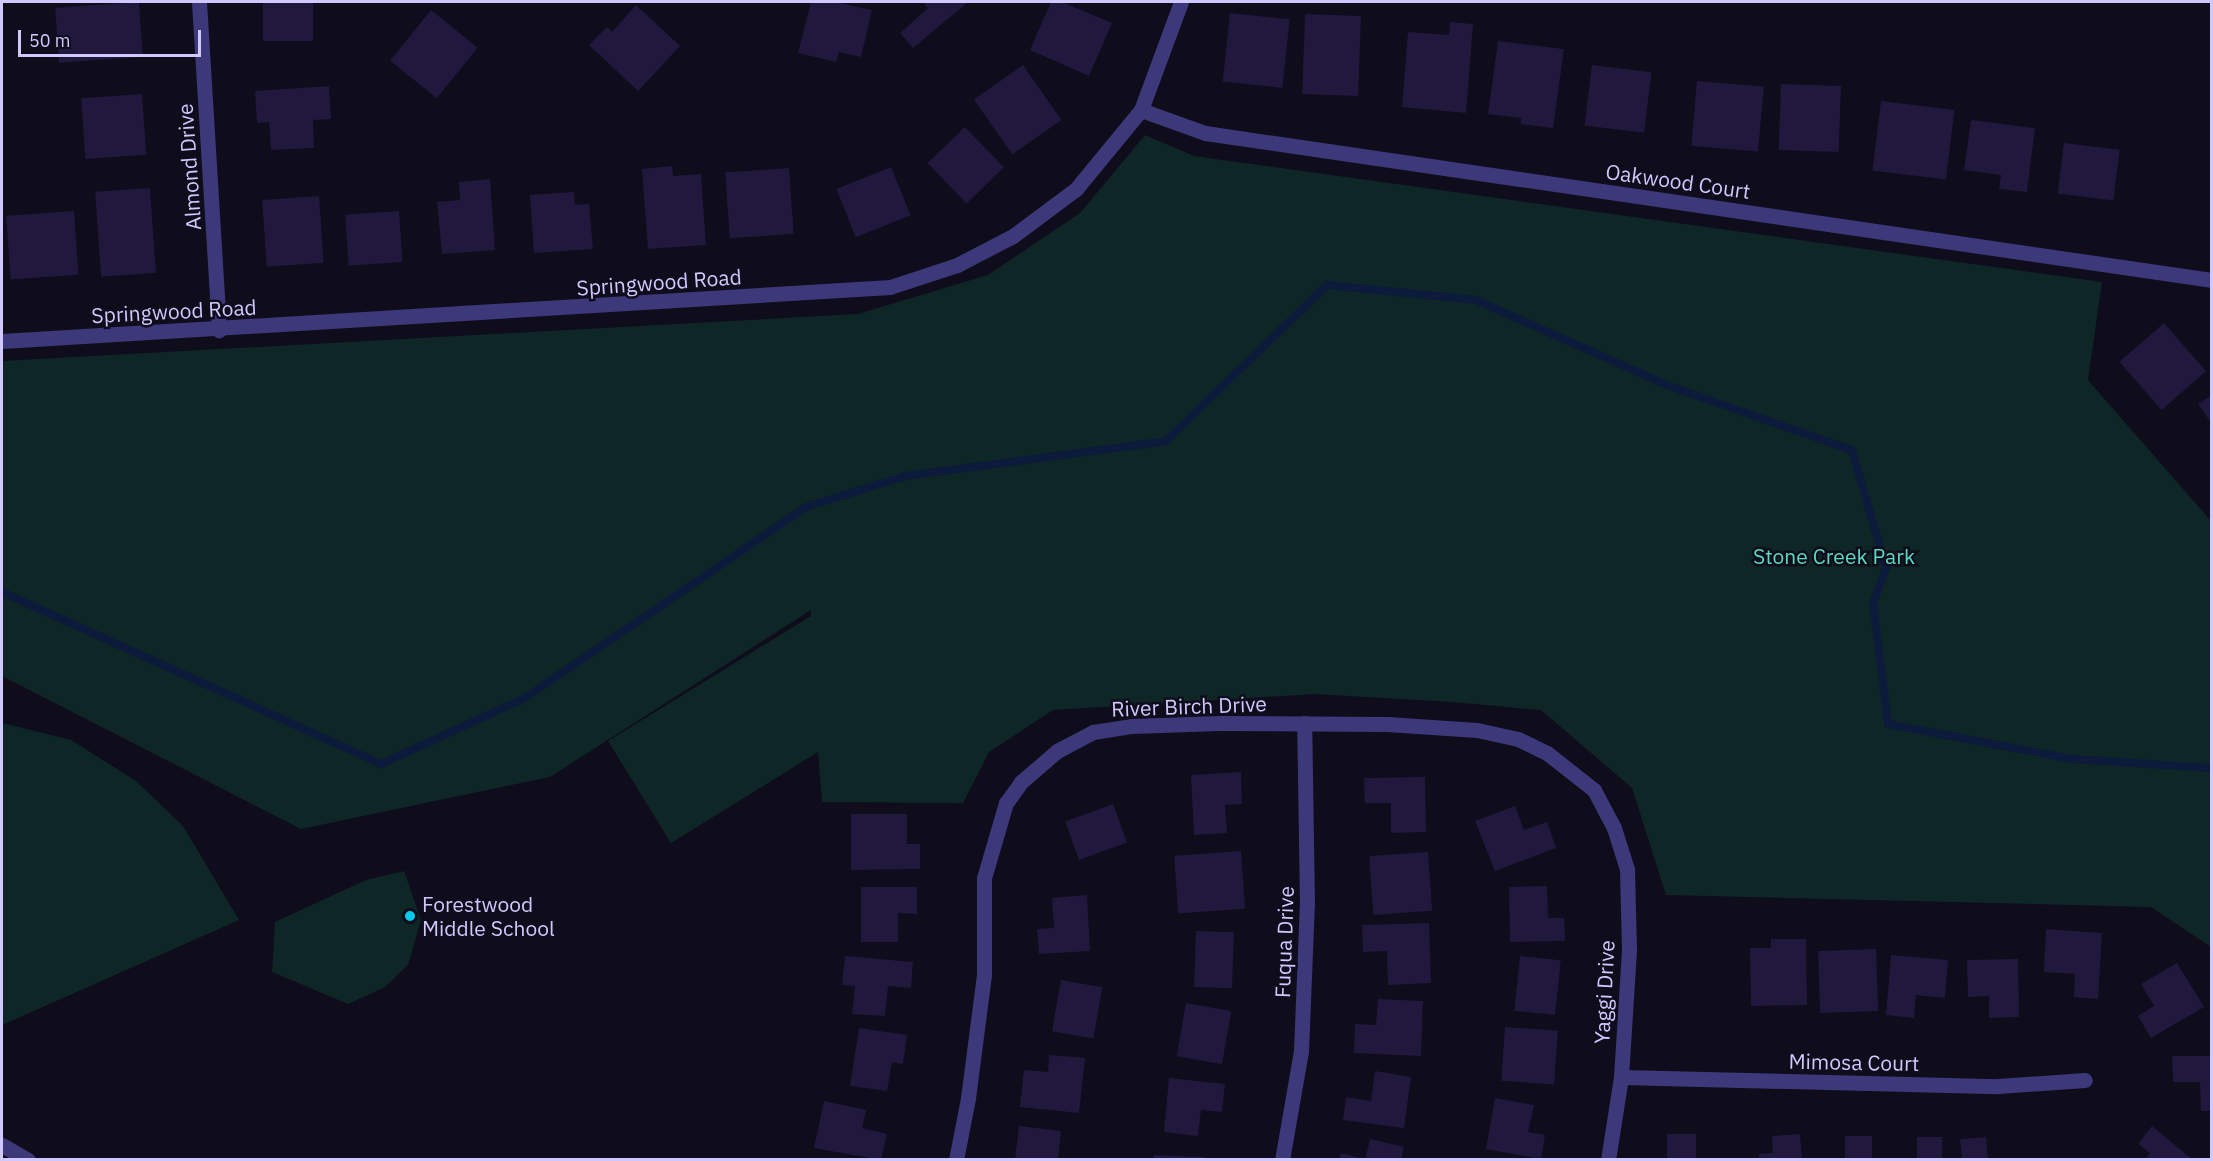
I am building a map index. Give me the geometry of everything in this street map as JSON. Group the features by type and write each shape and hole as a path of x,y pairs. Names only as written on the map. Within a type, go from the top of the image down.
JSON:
{"street":[{"name":"Almond Drive","path":"199,2 219,330"},
{"name":"Springwood Road","path":"2,341 219,330 890,286 957,265 1013,236 1076,189 1141,110 1181,2"},
{"name":"Oakwood Court","path":"1141,110 1206,133 2211,280"},
{"name":"River Birch Drive","path":"956,1160 968,1098 984,975 984,878 1006,803 1022,782 1057,751 1093,732 1131,726 1304,723 1477,730 1518,739 1579,776 1594,790 1614,828"},
{"name":"Fuqua Drive","path":"1282,1160 1301,1040 1307,904 1304,723"},
{"name":"Yaggi Drive","path":"1608,1160 1621,1077 1629,951 1627,869 1614,828"},
{"name":"Mimosa Court","path":"1621,1077 1998,1086 2085,1080"},
{"path":"2,1144 28,1160"}],"green space":[{"name":"Stone Creek Park","path":"1145,135 1194,156 2102,282 2088,380 2211,521 2211,947 2151,907 1666,895 1632,788 1541,710 1452,702 1314,694 1053,710 989,752 963,803 822,802 818,752 671,843 608,741 811,616 811,610 550,777 301,829 2,676 2,361 858,314 988,275 1080,213"},
{"path":"2,723 71,740 136,781 183,826 239,920 2,1025"},
{"path":"404,871 421,920 408,965 385,987 348,1004 272,972 275,922 366,880"}],"building":[{"path":"139,2 143,57 59,63 55,8"},
{"path":"263,2 313,2 313,41 263,41"},
{"path":"811,2 835,2 872,10 861,57 839,52 836,62 798,53"},
{"path":"923,2 968,2 913,48 900,33 928,8"},
{"path":"1051,2 1062,2 1112,23 1089,76 1030,50"},
{"path":"636,5 680,46 638,91 589,45 607,27 612,32"},
{"path":"431,10 478,48 437,98 390,61"},
{"path":"1230,13 1290,19 1282,88 1223,82"},
{"path":"1305,14 1361,16 1358,96 1302,94"},
{"path":"1450,22 1473,24 1466,113 1402,107 1408,32 1449,35"},
{"path":"1498,41 1564,49 1553,128 1521,124 1521,118 1488,114"},
{"path":"1023,65 1061,120 1012,154 974,99"},
{"path":"1592,65 1652,72 1644,133 1585,126"},
{"path":"1697,81 1764,87 1758,152 1691,146"},
{"path":"1781,84 1841,86 1839,152 1779,150"},
{"path":"329,86 331,119 313,120 314,148 271,150 269,122 257,123 255,91"},
{"path":"142,94 146,155 85,159 81,98"},
{"path":"1881,101 1954,110 1946,179 1872,170"},
{"path":"1971,120 2035,128 2027,192 1999,189 2001,175 1964,170"},
{"path":"965,127 1004,167 966,203 928,163"},
{"path":"2064,143 2120,150 2113,200 2058,194"},
{"path":"672,166 673,176 701,174 706,245 648,249 642,169"},
{"path":"891,167 910,215 856,237 836,189"},
{"path":"789,168 794,234 730,238 725,172"},
{"path":"490,179 495,250 442,254 437,202 460,200 459,182"},
{"path":"150,188 156,273 101,277 95,192"},
{"path":"574,192 575,205 589,204 593,249 534,253 530,195"},
{"path":"319,196 324,263 267,267 262,200"},
{"path":"74,211 78,275 11,280 6,216"},
{"path":"399,211 403,262 349,266 345,215"},
{"path":"2164,323 2206,371 2161,410 2119,362"},
{"path":"2212,395 2212,424 2198,404"},
{"path":"1241,772 1242,804 1225,805 1227,833 1194,835 1191,775"},
{"path":"1425,777 1426,832 1391,833 1391,803 1365,803 1364,778"},
{"path":"1113,804 1127,843 1079,860 1065,821"},
{"path":"1515,806 1524,830 1547,822 1556,848 1495,871 1475,821"},
{"path":"851,814 907,814 907,844 920,844 920,869 851,870"},
{"path":"1241,851 1245,909 1178,914 1174,856"},
{"path":"1428,852 1432,911 1373,915 1369,856"},
{"path":"1547,886 1548,918 1564,918 1565,941 1510,942 1509,887"},
{"path":"861,887 917,887 917,914 898,913 898,942 861,942"},
{"path":"1087,895 1090,951 1039,954 1037,929 1054,928 1052,898"},
{"path":"1429,923 1431,983 1388,985 1387,951 1363,952 1362,925"},
{"path":"2046,929 2102,933 2098,999 2074,997 2075,974 2044,972"},
{"path":"1196,931 1234,932 1232,988 1194,987"},
{"path":"1771,939 1806,939 1807,1005 1751,1006 1750,948 1771,948"},
{"path":"1876,949 1878,1011 1820,1013 1818,951"},
{"path":"1891,955 1948,960 1945,998 1916,995 1914,1018 1886,1015"},
{"path":"845,956 913,962 911,988 888,986 885,1016 852,1014 855,986 842,985"},
{"path":"1520,956 1561,960 1555,1015 1514,1011"},
{"path":"2018,959 2019,1017 1989,1018 1989,996 1968,997 1967,960"},
{"path":"2177,963 2204,1007 2151,1038 2138,1016 2154,1006 2141,984"},
{"path":"1061,980 1102,987 1093,1039 1052,1031"},
{"path":"1378,999 1423,1001 1421,1056 1354,1053 1355,1024 1376,1025"},
{"path":"1186,1003 1231,1011 1222,1064 1177,1056"},
{"path":"1505,1027 1558,1031 1554,1085 1501,1081"},
{"path":"859,1028 907,1035 903,1064 892,1062 887,1091 850,1086"},
{"path":"1049,1055 1085,1058 1079,1113 1020,1107 1024,1070 1048,1072"},
{"path":"2172,1056 2212,1056 2212,1111 2201,1111 2200,1082 2173,1082"},
{"path":"1375,1071 1411,1077 1404,1128 1343,1120 1346,1097 1371,1101"},
{"path":"1169,1078 1225,1084 1222,1112 1201,1110 1198,1136 1164,1132"},
{"path":"1495,1098 1534,1105 1528,1132 1545,1135 1541,1159 1486,1149"},
{"path":"824,1101 866,1110 862,1128 887,1134 881,1160 814,1148"},
{"path":"1019,1126 1061,1131 1058,1160 1015,1160"},
{"path":"2152,1126 2193,1160 2145,1160 2150,1153 2138,1144"},
{"path":"1667,1134 1696,1134 1696,1160 1667,1160"},
{"path":"1800,1134 1802,1160 1759,1160 1759,1154 1773,1153 1772,1136"},
{"path":"1845,1136 1872,1136 1872,1160 1845,1160"},
{"path":"1917,1137 1942,1137 1942,1160 1917,1160"},
{"path":"1986,1137 1988,1160 1962,1160 1960,1139"},
{"path":"1370,1139 1404,1147 1401,1160 1365,1160"},
{"path":"1341,1153 1364,1159 1364,1160 1339,1160"},
{"path":"1154,1155 1204,1157 1204,1160 1153,1160"}],"waterway":[{"path":"2,592 381,764 525,698 806,507 905,476 1166,441 1327,285 1476,300 1669,386 1852,450 1886,568 1873,603 1888,724 2071,759 2212,768"}],"place":[{"name":"Forestwood Middle School","path":"410,916"}]}
